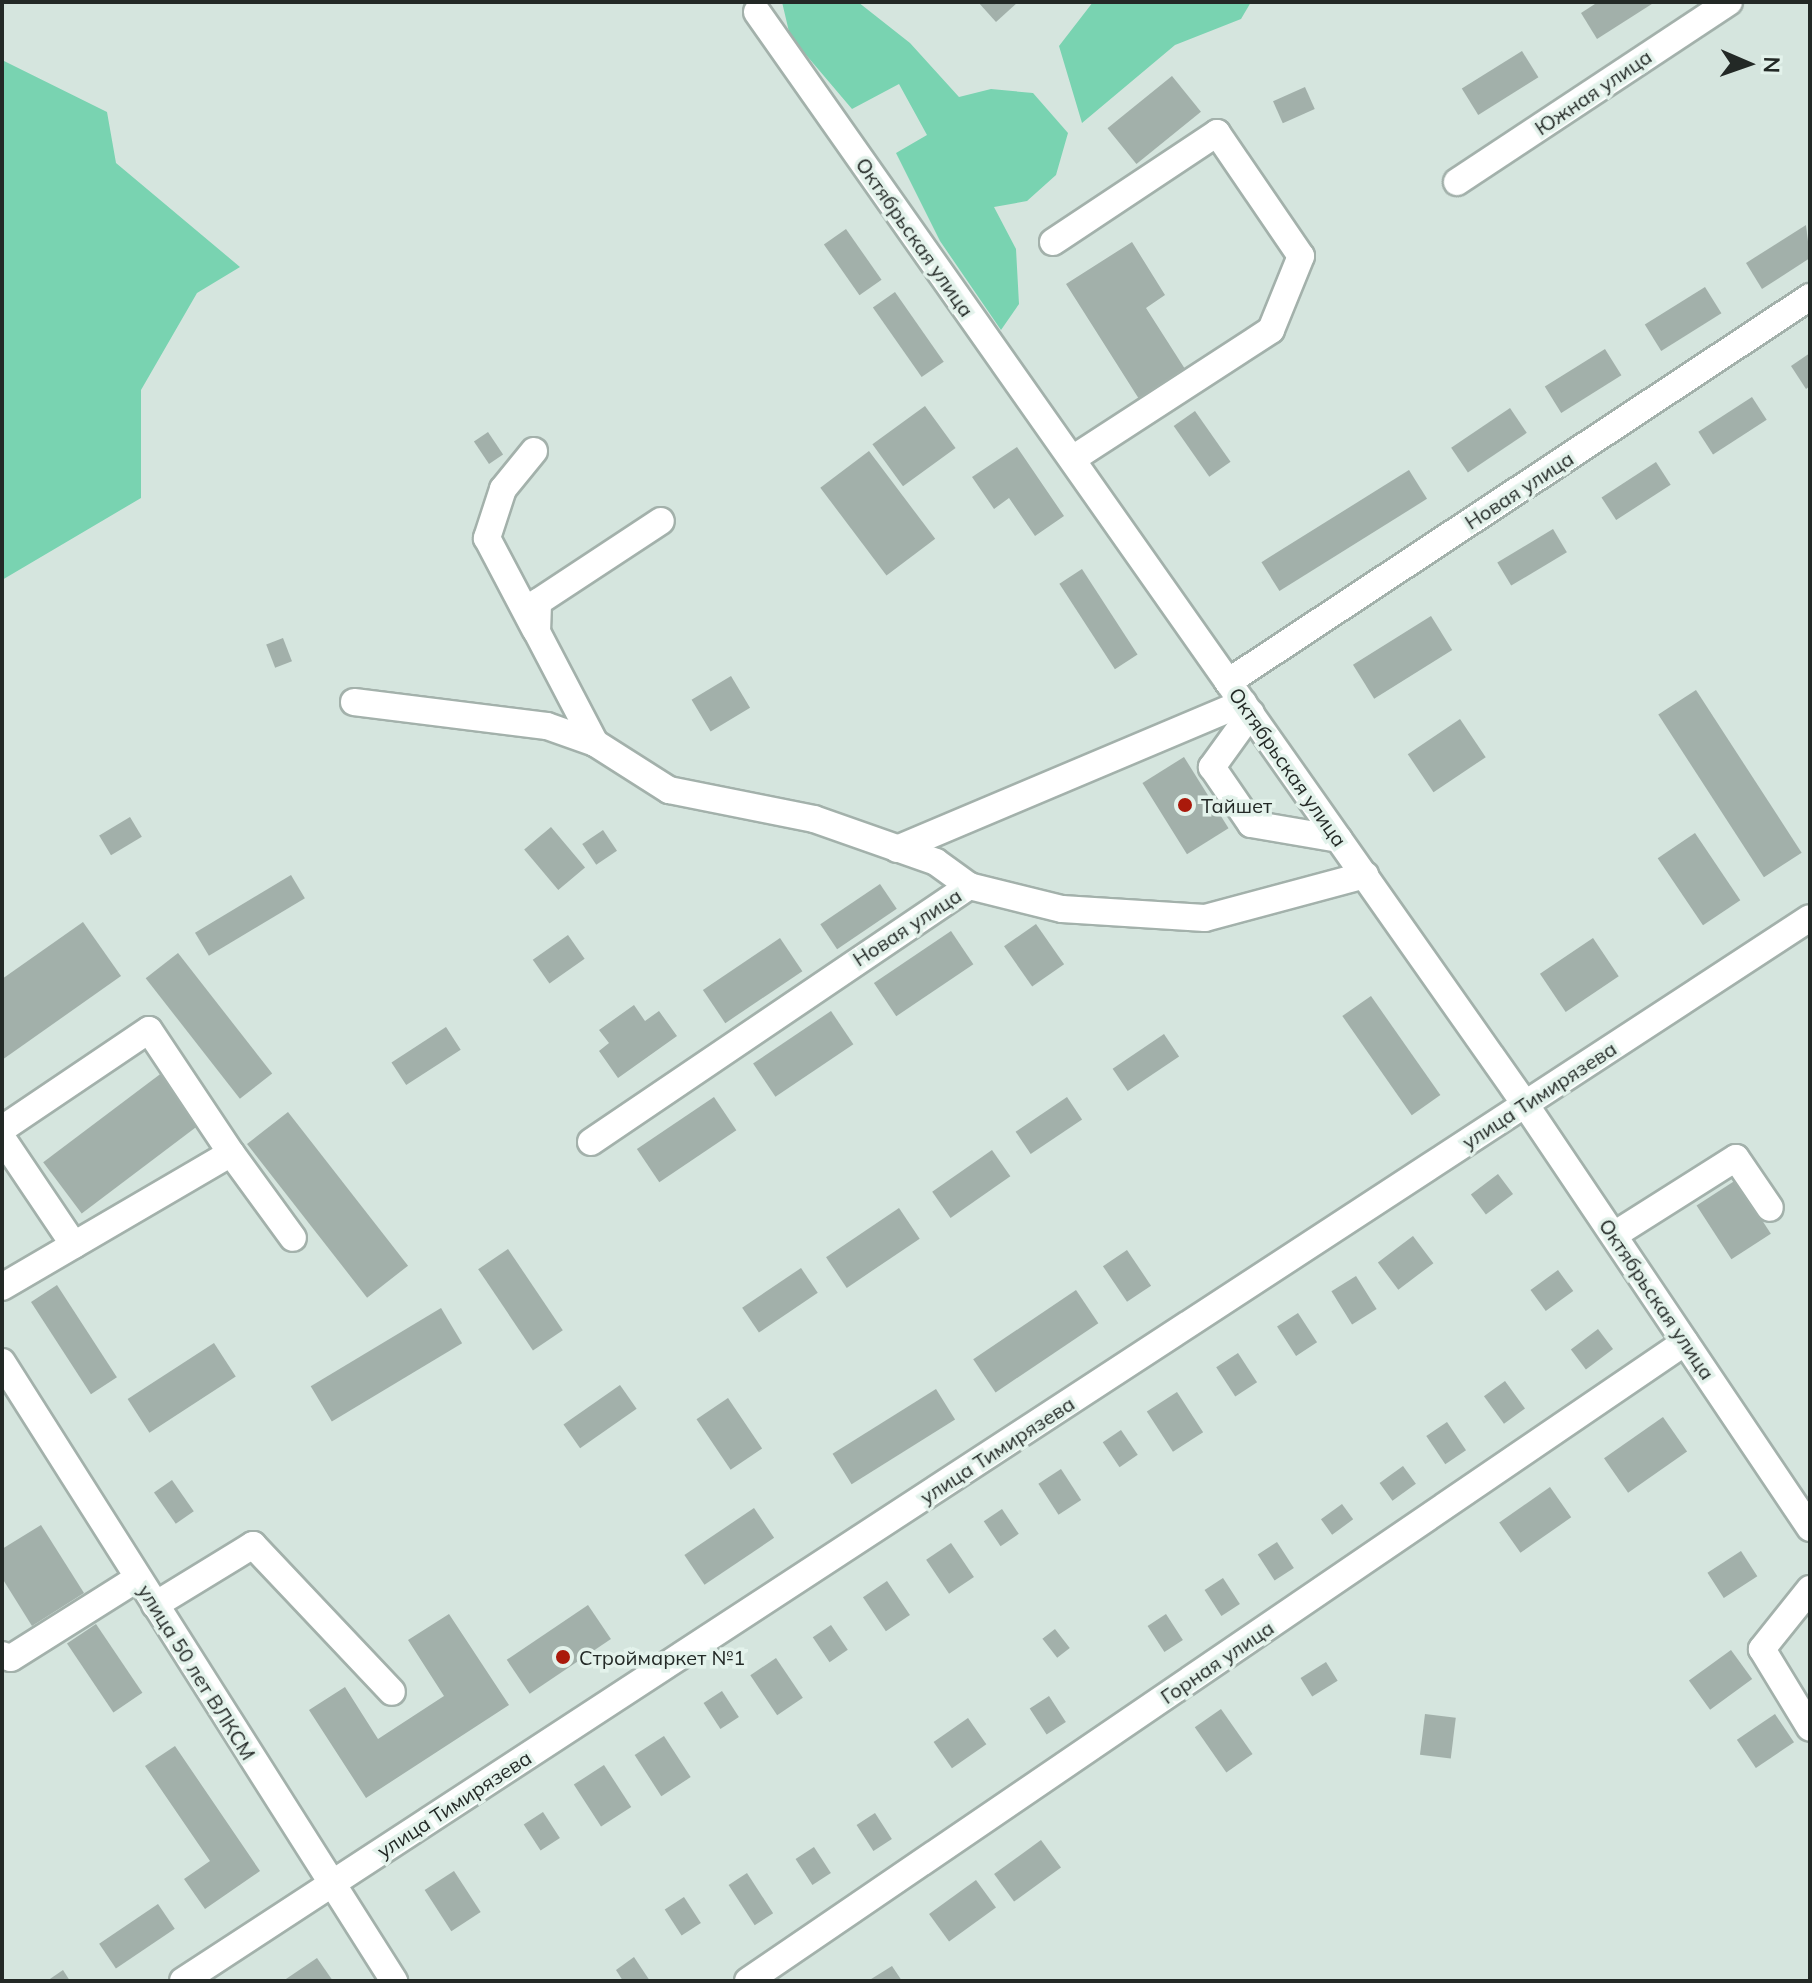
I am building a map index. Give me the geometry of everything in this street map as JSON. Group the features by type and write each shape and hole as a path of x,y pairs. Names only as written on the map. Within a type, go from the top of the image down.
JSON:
{"street":[{"name":"Южная улица","path":"1457,182 1729,2"},
{"name":"Октябрьская улица","path":"757,12 1525,1104 1810,1528"},
{"path":"1053,242 1217,133 1301,256 1271,330 1072,459"},
{"name":"Новая улица","path":"1241,699 1810,297"},
{"path":"534,451 503,489 487,538 595,743"},
{"path":"537,632 538,602 661,521"},
{"path":"1241,699 1212,767 1251,824 1339,839"},
{"path":"897,849 1241,699"},
{"path":"354,702 480,714 595,743 669,790 814,819 897,849 969,886"},
{"name":"Новая улица","path":"591,1142 969,886 1062,909 1205,918 1365,875"},
{"name":"улица Тимирязева","path":"183,1981 1810,918"},
{"path":"2,1129 149,1030 231,1153 293,1238"},
{"path":"2,1138 74,1245"},
{"path":"2,1287 231,1153"},
{"path":"1614,1235 1736,1158 1770,1208"},
{"name":"Горная улица","path":"748,1981 1685,1342"},
{"name":"улица 50 лет ВЛКСМ","path":"2,1362 394,1981"},
{"path":"155,1605 253,1545 392,1692"},
{"path":"2,1655 11,1658 138,1578"},
{"path":"1810,1589 1762,1649 1810,1728"}],"green space":[{"path":"782,2 858,2 910,43 959,97 991,89 1033,93 1068,133 1056,175 1027,201 994,207 1016,249 1019,304 1001,330 940,241 896,153 927,135 899,84 852,109 790,36"},
{"path":"1093,2 1251,2 1241,19 1175,45 1082,123 1059,46"},
{"path":"2,60 107,112 116,163 240,267 197,293 141,390 141,498 2,580"}],"building":[{"path":"978,2 1018,2 996,22"},
{"path":"1598,2 1655,2 1597,39 1581,13"},
{"path":"1522,51 1538,77 1478,115 1462,89"},
{"path":"1172,76 1201,112 1136,164 1107,128"},
{"path":"1305,87 1315,109 1283,123 1273,101"},
{"path":"1806,225 1810,258 1762,289 1746,263"},
{"path":"846,229 882,280 859,295 824,244"},
{"path":"1132,242 1165,295 1146,308 1185,369 1139,399 1066,284"},
{"path":"1705,287 1721,313 1661,351 1645,325"},
{"path":"895,292 944,362 922,377 873,307"},
{"path":"1605,349 1621,375 1561,413 1545,387"},
{"path":"1810,353 1810,386 1806,389 1791,366"},
{"path":"1752,397 1767,420 1713,455 1698,432"},
{"path":"925,406 956,448 903,486 872,444"},
{"path":"1510,408 1527,433 1468,473 1451,448"},
{"path":"1195,411 1231,462 1209,477 1174,426"},
{"path":"488,432 503,454 489,464 474,442"},
{"path":"1017,447 1064,516 1035,536 1009,498 994,509 972,477"},
{"path":"869,451 935,539 886,576 820,488"},
{"path":"1656,462 1671,485 1616,520 1601,497"},
{"path":"1409,470 1427,499 1279,591 1261,562"},
{"path":"1553,529 1567,552 1511,586 1497,562"},
{"path":"1082,569 1138,655 1115,669 1059,584"},
{"path":"1431,616 1452,650 1374,699 1353,665"},
{"path":"283,638 292,661 275,668 266,644"},
{"path":"731,676 750,708 711,731 692,700"},
{"path":"1696,690 1802,853 1764,877 1658,715"},
{"path":"1460,719 1486,757 1433,792 1408,754"},
{"name":"Тайшет","path":"1184,757 1229,828 1187,854 1142,783"},
{"path":"130,817 142,837 111,855 99,836"},
{"path":"551,827 585,868 558,890 524,849"},
{"path":"603,830 617,851 596,865 582,844"},
{"path":"1695,833 1740,900 1703,925 1658,858"},
{"path":"291,875 305,898 209,956 195,933"},
{"path":"880,884 897,909 837,949 820,924"},
{"path":"83,922 121,976 2,1060 2,979"},
{"path":"1036,924 1064,964 1032,987 1004,946"},
{"path":"951,931 973,964 896,1016 874,983"},
{"path":"568,935 585,959 549,983 533,960"},
{"path":"780,938 802,971 725,1023 703,990"},
{"path":"1593,938 1619,976 1566,1012 1540,974"},
{"path":"178,953 272,1074 240,1099 146,978"},
{"path":"1371,996 1440,1095 1412,1115 1342,1016"},
{"path":"634,1005 645,1021 659,1011 677,1036 618,1078 599,1051 609,1043 599,1030"},
{"path":"831,1011 853,1044 775,1097 753,1064"},
{"path":"446,1027 461,1050 406,1085 391,1062"},
{"path":"1164,1034 1179,1056 1128,1091 1113,1069"},
{"path":"163,1072 202,1123 82,1213 43,1162"},
{"path":"714,1097 736,1130 659,1182 637,1149"},
{"path":"1067,1097 1082,1119 1031,1154 1016,1132"},
{"path":"288,1112 408,1266 367,1298 247,1144"},
{"path":"992,1150 1010,1176 951,1218 932,1192"},
{"path":"1498,1174 1513,1194 1486,1214 1471,1194"},
{"path":"1736,1180 1771,1234 1731,1259 1697,1206"},
{"path":"899,1208 920,1239 847,1288 826,1257"},
{"path":"1413,1236 1433,1263 1398,1290 1378,1262"},
{"path":"508,1249 563,1330 533,1350 478,1269"},
{"path":"1127,1250 1151,1286 1127,1302 1103,1266"},
{"path":"801,1268 818,1293 759,1333 742,1308"},
{"path":"1558,1270 1573,1291 1546,1311 1530,1290"},
{"path":"1356,1276 1377,1309 1352,1324 1331,1291"},
{"path":"57,1285 117,1377 91,1394 31,1302"},
{"path":"1076,1290 1098,1323 996,1393 973,1359"},
{"path":"441,1308 462,1343 332,1421 311,1386"},
{"path":"1298,1313 1317,1342 1296,1356 1277,1327"},
{"path":"1598,1329 1613,1349 1586,1369 1571,1349"},
{"path":"214,1343 236,1377 149,1433 128,1399"},
{"path":"1238,1353 1257,1382 1235,1397 1216,1367"},
{"path":"1505,1381 1525,1409 1504,1424 1484,1396"},
{"path":"620,1385 637,1409 580,1448 563,1425"},
{"path":"936,1389 955,1420 852,1484 833,1454"},
{"path":"1177,1392 1203,1432 1173,1452 1147,1412"},
{"path":"728,1398 762,1449 731,1470 696,1419"},
{"path":"1663,1417 1687,1451 1628,1493 1604,1458"},
{"path":"1447,1422 1466,1450 1445,1464 1426,1436"},
{"path":"1121,1430 1138,1455 1120,1467 1103,1442"},
{"path":"1403,1466 1416,1484 1392,1501 1380,1483"},
{"path":"1061,1469 1081,1500 1059,1515 1038,1484"},
{"path":"172,1480 194,1511 176,1524 154,1493"},
{"path":"1550,1487 1571,1517 1520,1553 1499,1523"},
{"path":"1342,1504 1353,1519 1332,1535 1321,1519"},
{"path":"754,1508 774,1538 704,1585 684,1555"},
{"path":"1002,1509 1019,1534 1001,1546 984,1521"},
{"path":"41,1525 84,1593 32,1626 2,1578 2,1549"},
{"path":"1277,1542 1294,1568 1275,1581 1258,1555"},
{"path":"951,1543 974,1577 949,1594 926,1560"},
{"path":"1741,1551 1757,1576 1724,1598 1707,1573"},
{"path":"1223,1578 1240,1604 1221,1616 1205,1590"},
{"path":"887,1581 910,1615 886,1631 863,1597"},
{"path":"588,1605 611,1639 530,1694 507,1660"},
{"path":"449,1614 509,1705 366,1798 309,1710 345,1687 378,1739 444,1696 408,1640"},
{"path":"1166,1614 1183,1640 1164,1652 1148,1626"},
{"path":"96,1624 142,1693 113,1712 67,1644"},
{"path":"831,1625 848,1650 830,1662 813,1637"},
{"path":"1055,1629 1070,1648 1057,1658 1042,1639"},
{"path":"1731,1650 1752,1679 1710,1710 1689,1681"},
{"path":"776,1658 803,1698 777,1715 750,1675"},
{"path":"1326,1662 1338,1681 1312,1697 1301,1678"},
{"path":"722,1691 739,1717 720,1729 704,1703"},
{"path":"1049,1696 1066,1722 1047,1735 1030,1709"},
{"path":"1221,1709 1253,1754 1226,1772 1195,1727"},
{"path":"1425,1714 1456,1718 1451,1758 1420,1755"},
{"path":"1775,1714 1794,1742 1756,1768 1737,1740"},
{"path":"968,1718 986,1744 952,1768 934,1742"},
{"path":"664,1736 691,1777 661,1796 635,1755"},
{"path":"175,1746 260,1871 205,1909 184,1879 210,1861 145,1766"},
{"path":"604,1765 631,1807 601,1827 574,1785"},
{"path":"543,1812 560,1838 541,1851 524,1825"},
{"path":"875,1813 892,1839 873,1851 857,1825"},
{"path":"1041,1840 1061,1868 1014,1902 994,1874"},
{"path":"814,1847 831,1873 812,1885 796,1859"},
{"path":"454,1871 481,1912 451,1931 425,1890"},
{"path":"747,1873 773,1913 755,1925 729,1885"},
{"path":"976,1880 996,1908 949,1942 929,1914"},
{"path":"684,1897 701,1923 682,1936 665,1910"},
{"path":"158,1904 175,1929 116,1969 99,1944"},
{"path":"634,1957 650,1981 623,1981 616,1970"},
{"path":"317,1958 333,1981 283,1981"},
{"path":"892,1966 902,1981 868,1981"},
{"path":"63,1970 70,1981 47,1981"}],"place":[{"name":"Тайшет","path":"1185,805"},
{"name":"Строймаркет №1","path":"563,1657"}]}
